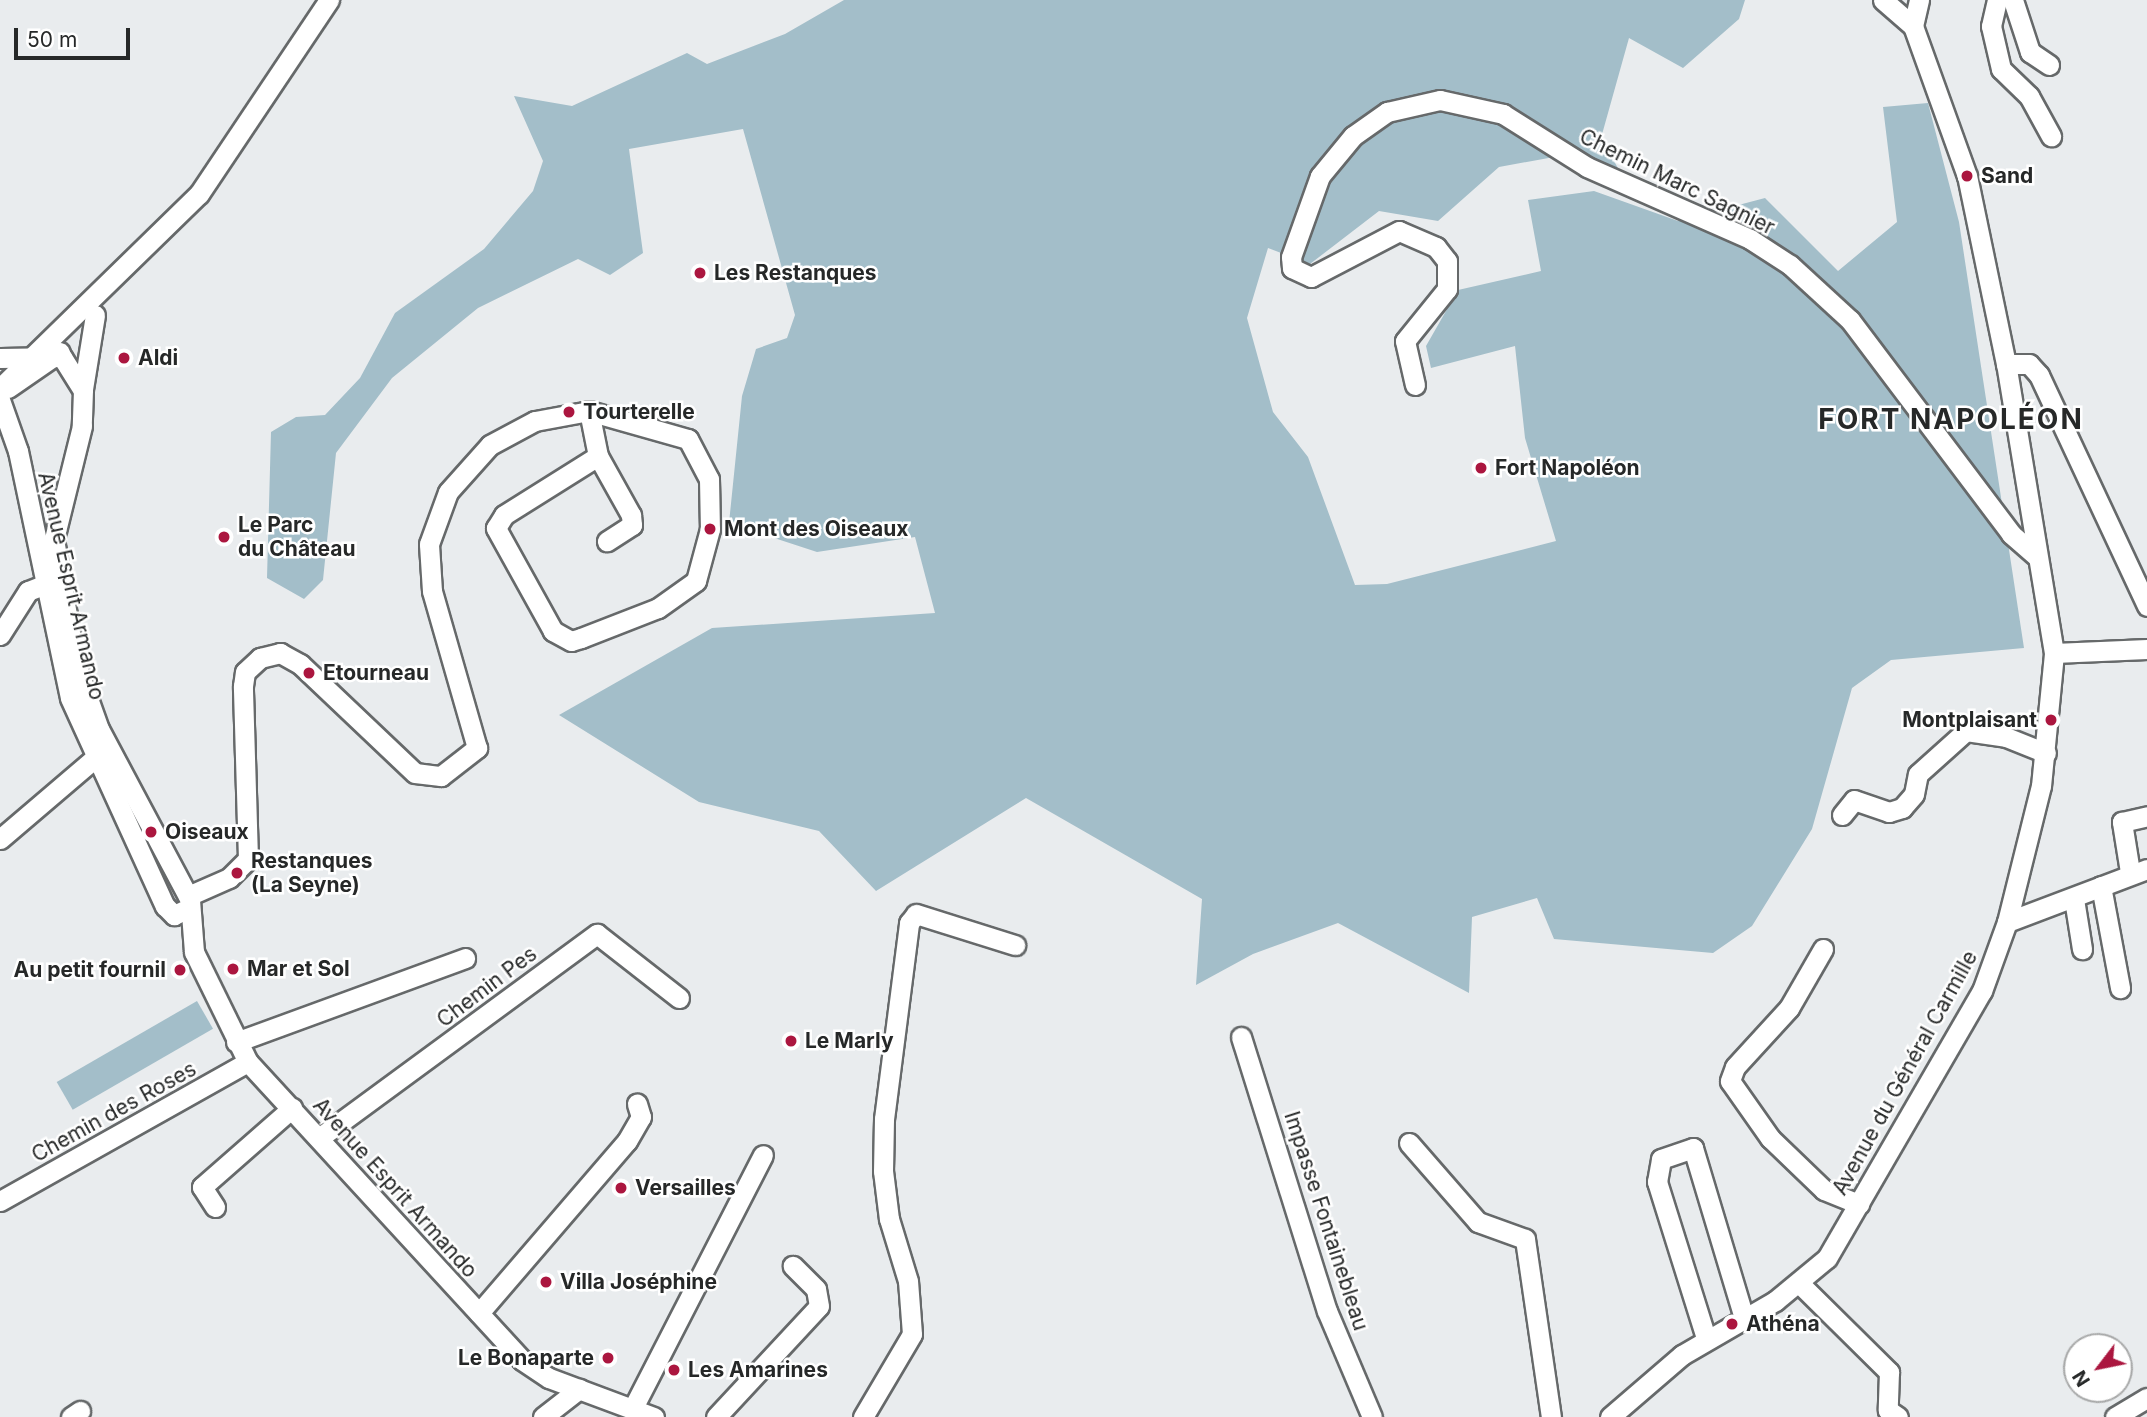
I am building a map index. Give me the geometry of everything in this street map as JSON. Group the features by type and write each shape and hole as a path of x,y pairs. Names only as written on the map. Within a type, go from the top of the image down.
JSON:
{"street":[{"path":"0,389 114,282 223,164 329,0"},
{"path":"1883,0 1913,26 1919,0"},
{"path":"1997,0 1991,26 2001,69 2029,96 2051,136"},
{"path":"2013,0 2030,52 2049,65"},
{"name":"Avenue du Général Carmille","path":"1610,1417 1706,1338 1744,1318 1799,1283 1827,1258 1982,991 2007,922 2046,753 2054,653 2006,364 1967,176 1913,26"},
{"name":"Chemin Marc Sagnier","path":"1415,385 1405,341 1447,289 1447,261 1436,247 1399,231 1311,277 1292,268 1291,257 1320,176 1353,136 1387,112 1440,100 1503,114 1587,167 1750,239 1790,265 1850,320 2011,534 2038,557"},
{"path":"0,389 23,383 57,356 95,315 114,282"},
{"name":"Avenue Esprit Armando","path":"95,315 83,390 82,426 56,516 61,601 99,729 188,903 194,952 236,1042 248,1062 479,1314 534,1370 579,1389 634,1406 654,1417"},
{"path":"0,358 57,356 71,365 83,390"},
{"path":"2006,364 2029,364 2039,376 2147,606"},
{"name":"Avenue Esprit Armando","path":"0,400 18,451 44,585 70,698 165,906 174,915 188,903"},
{"path":"188,903 237,873 248,859 243,686 245,672 260,658 280,653 300,664 415,773 441,776 468,759 478,735 432,591 433,525 465,467 490,445 535,421 589,411 679,433 696,445 709,479 710,529 701,569 685,593 581,638 561,638 544,619 496,528 504,515 598,456"},
{"path":"589,411 598,456 632,525 607,541"},
{"path":"0,635 28,592 44,585"},
{"path":"2054,653 2147,649"},
{"path":"1843,816 1854,800 1889,812 1902,808 1914,794 1918,774 1966,731 2006,737 2046,753"},
{"path":"0,839 96,757"},
{"path":"2007,922 2074,900 2139,871 2122,822 2147,816"},
{"path":"2101,886 2120,988"},
{"path":"2074,900 2082,948"},
{"path":"863,1417 912,1334 908,1281 889,1219 883,1171 884,1119 909,923 916,914 1015,945"},
{"name":"Chemin Pes","path":"319,1138 597,934 679,998"},
{"path":"1823,949 1789,1008 1735,1067 1730,1081 1770,1138 1824,1190 1859,1204"},
{"path":"236,1042 465,958"},
{"name":"Impasse Fontainebleau","path":"1241,1037 1327,1311 1372,1417"},
{"name":"Chemin des Roses","path":"0,1201 248,1062"},
{"path":"479,1314 627,1141 641,1117 638,1104"},
{"path":"215,1207 202,1187 292,1108"},
{"path":"1409,1143 1478,1222 1525,1239 1551,1417"},
{"path":"1706,1338 1657,1182 1661,1159 1693,1148 1744,1318"},
{"path":"634,1406 763,1155"},
{"path":"716,1417 819,1306 816,1289 793,1266"},
{"path":"1799,1283 1889,1372 1888,1410 1898,1417"},
{"path":"543,1417 579,1389"},
{"path":"2115,1417 2147,1398"}],"shaded area":[{"path":"844,0 1745,0 1739,19 1683,68 1629,38 1601,138 1619,170 1613,173 1576,153 1499,167 1438,221 1379,211 1310,264 1268,248 1247,318 1273,412 1308,457 1355,585 1387,584 1556,541 1525,438 1515,346 1431,368 1426,346 1458,290 1541,271 1528,200 1594,191 1678,221 1765,198 1838,271 1897,222 1883,107 1928,103 1959,222 2024,648 1891,660 1852,688 1812,829 1752,926 1713,953 1554,939 1537,898 1472,917 1469,993 1338,923 1253,954 1196,985 1202,899 1026,798 876,891 819,831 699,802 559,715 712,628 935,613 915,537 817,552 729,523 742,396 756,349 787,338 795,315 743,129 629,149 643,253 610,275 578,259 478,308 392,378 336,453 323,580 304,599 267,578 271,432 296,417 325,415 360,378 395,313 484,249 533,191 543,161 514,96 572,106 687,53 707,64 785,34"},
{"path":"197,1001 213,1029 73,1110 57,1082"}],"place":[{"name":"Sand","path":"1967,176"},
{"name":"Les Restanques","path":"700,273"},
{"name":"Aldi","path":"124,358"},
{"name":"Tourterelle","path":"569,412"},
{"name":"Fort Napoléon","path":"1481,468"},
{"name":"Mont des Oiseaux","path":"710,529"},
{"name":"Le Parc du Château","path":"224,537"},
{"name":"Etourneau","path":"309,673"},
{"name":"Montplaisant","path":"2051,720"},
{"name":"Oiseaux","path":"151,832"},
{"name":"Restanques (La Seyne)","path":"237,873"},
{"name":"Mar et Sol","path":"233,969"},
{"name":"Au petit fournil","path":"180,970"},
{"name":"Le Marly","path":"791,1041"},
{"name":"Versailles","path":"621,1188"},
{"name":"Villa Joséphine","path":"546,1282"},
{"name":"Athéna","path":"1732,1324"},
{"name":"Le Bonaparte","path":"608,1358"},
{"name":"Les Amarines","path":"674,1370"}],"district":[{"name":"FORT NAPOLÉON","path":"1951,419"}]}
